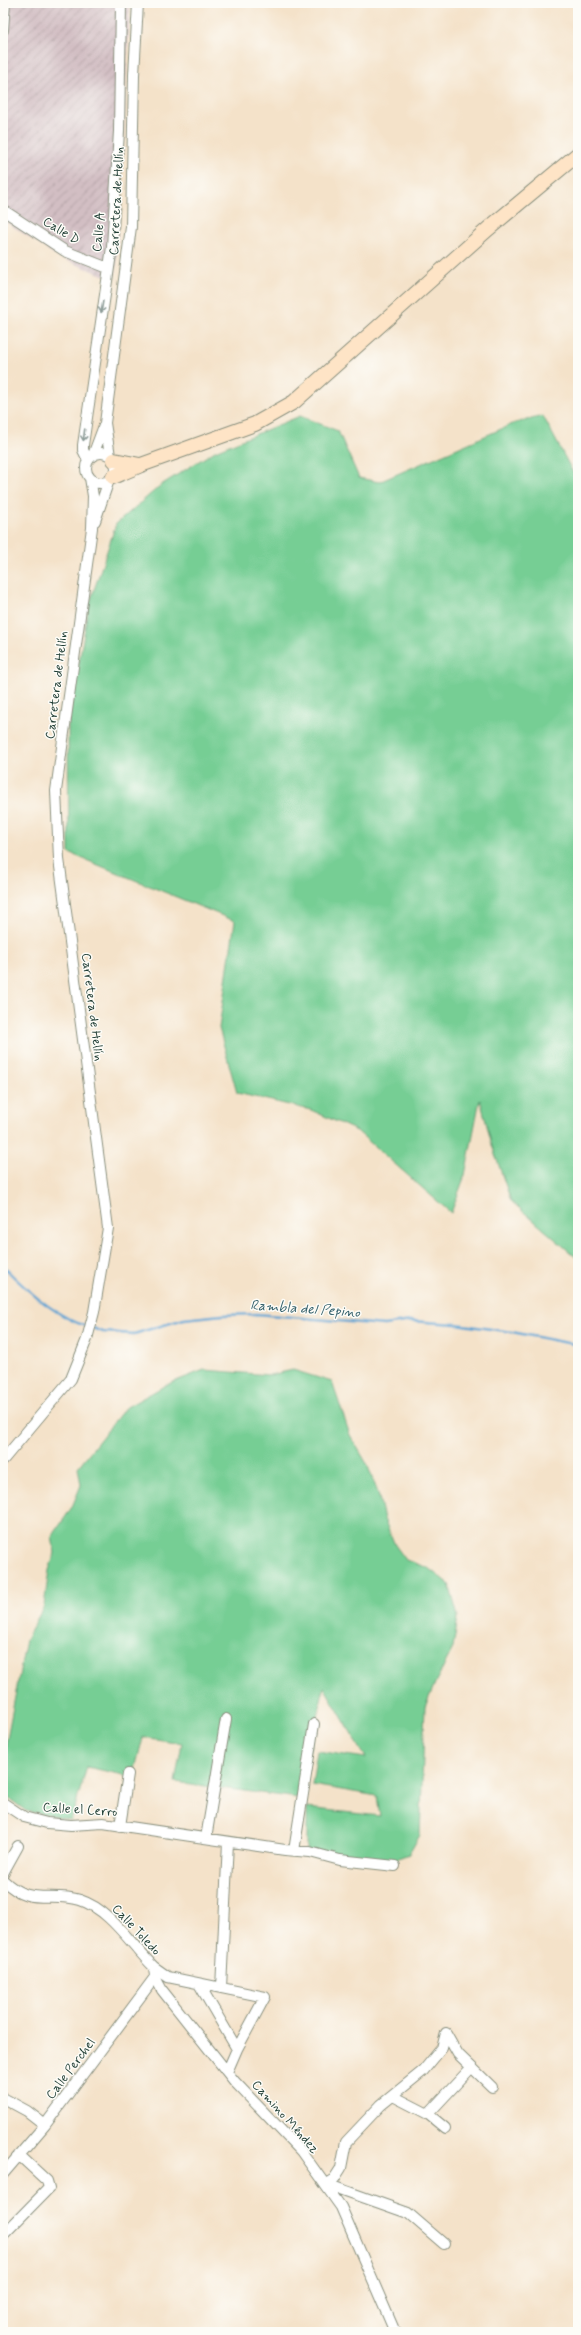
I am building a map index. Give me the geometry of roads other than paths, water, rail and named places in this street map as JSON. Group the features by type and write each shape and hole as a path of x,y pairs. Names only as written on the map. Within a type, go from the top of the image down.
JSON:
{"street":[{"path":"3,30 5,3"},
{"name":"Calle A","path":"91,457 83,450 112,247 119,132 121,3"},
{"name":"Carretera de Hellín","path":"3,1460 71,1379 87,1339 94,1312 108,1228 59,859 56,791 92,528 93,496 90,478 86,469 105,423 131,227 134,75 138,3"},
{"path":"90,478 99,483 111,479 141,465 255,424 294,402 488,229 578,154"},
{"name":"Calle D","path":"3,210 65,251 108,268"},
{"name":"Carretera de Hellín","path":"92,528 116,468 112,458 105,423"},
{"path":"91,457 102,453 112,458 141,465"},
{"path":"206,1838 226,1719"},
{"path":"294,1851 314,1724"},
{"path":"120,1826 128,1774"},
{"name":"Calle el Cerro","path":"3,1803 24,1817 47,1823 71,1825 103,1823 228,1842 310,1852 340,1860 395,1866"},
{"path":"221,1988 228,1842"},
{"path":"3,1873 18,1846"},
{"name":"Calle Toledo","path":"3,1880 12,1889 29,1897 67,1898 80,1900 93,1906 107,1916 154,1972"},
{"path":"154,1972 168,1977 199,1984 265,1996 236,2049 227,2072"},
{"name":"Camino Méndez","path":"154,1972 162,1990 227,2072 301,2151 341,2207 395,2332"},
{"name":"Calle Perchel","path":"3,2174 45,2125 154,1972"},
{"path":"199,1984 236,2049"},
{"path":"444,2244 408,2213 326,2184 334,2179 341,2168 346,2142 381,2105 423,2071 442,2048 446,2034 458,2054 492,2087"},
{"path":"428,2114 471,2068"},
{"path":"393,2096 428,2114 446,2128"},
{"path":"3,2098 27,2110 45,2125"},
{"path":"3,2235 49,2188 47,2180 19,2155"}],"waterway":[{"name":"Rambla del Pepino","path":"3,1266 31,1293 53,1309 88,1327"},
{"name":"Rambla del Pepino","path":"93,1328 103,1332 134,1334 184,1319 222,1315 257,1314 384,1325 411,1321 456,1324 512,1332 578,1345"}]}
